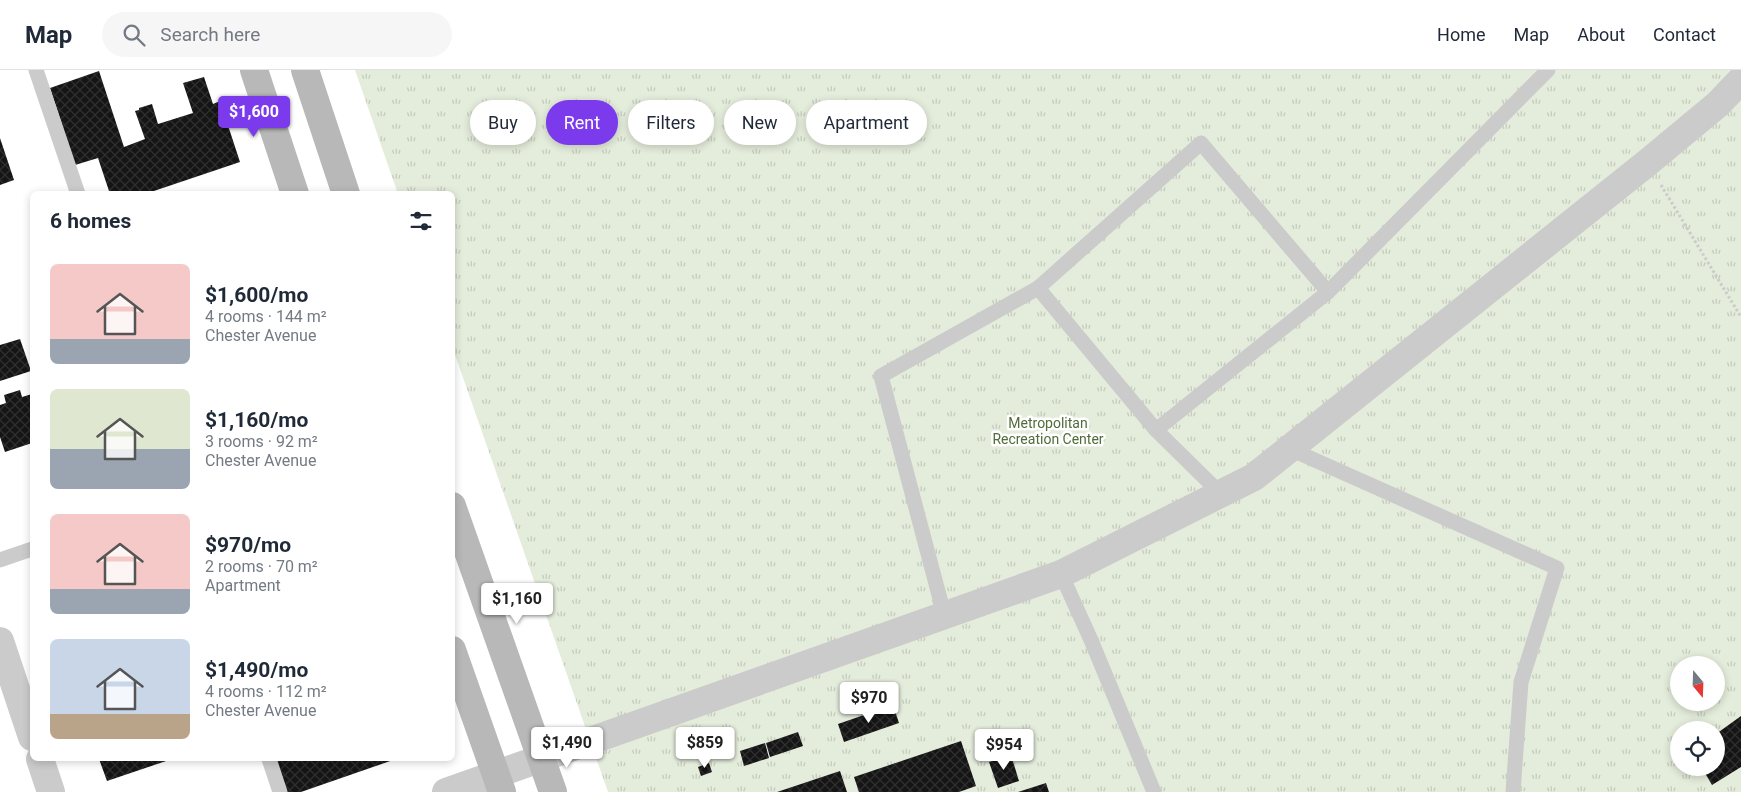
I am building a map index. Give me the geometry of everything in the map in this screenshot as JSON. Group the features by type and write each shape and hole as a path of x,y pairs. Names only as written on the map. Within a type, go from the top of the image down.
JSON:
{"main road":[{"path":"254,70 294,191"},
{"path":"305,70 345,191"},
{"path":"455,514 553,792"},
{"path":"455,658 499,783"}],"street":[{"path":"446,792 499,783 542,759 944,614 1061,574 1254,478 1647,163 1718,104 1741,80"},
{"path":"0,641 30,731"},
{"path":"41,761 50,792"}],"lane":[{"path":"36,70 77,191"},
{"path":"1156,430 1328,292 1548,70"},
{"path":"944,614 881,376 1038,288 1201,143 1328,292"},
{"path":"1038,288 1156,430 1221,494"},
{"path":"1290,448 1557,568 1521,682 1513,792"},
{"path":"0,560 30,550"},
{"path":"1061,574 1091,640 1154,792"},
{"path":"270,761 280,792"}],"path":[{"path":"1647,163 1741,317"}],"green space":[{"name":"Metropolitan Recreation Center","path":"355,70 1741,70 1741,792 608,792 455,355 455,191 397,191"}],"building":[{"path":"99,71 124,147 145,139 135,111 139,110 139,108 152,104 158,124 193,113 183,83 204,77 213,104 220,101 240,162 154,191 109,191 98,158 75,165 50,88"},
{"path":"0,138 14,180 0,185"},
{"path":"20,339 30,371 0,381 0,345"},
{"path":"20,390 22,397 30,395 30,444 5,452 0,437 0,405 6,403 4,395"},
{"path":"893,705 899,723 844,742 838,724"},
{"path":"1741,716 1741,767 1712,785 1707,776 1725,776 1725,728"},
{"path":"798,732 803,746 770,757 766,743"},
{"path":"961,741 976,786 959,792 859,792 854,777"},
{"path":"765,743 769,758 744,766 740,751"},
{"path":"1011,755 1019,781 998,788 989,762"},
{"path":"100,761 166,761 107,781"},
{"path":"276,761 390,761 301,792 287,792"},
{"path":"709,763 712,772 701,776 698,767"},
{"path":"840,771 847,792 777,792"},
{"path":"1046,783 1049,792 1018,792"}]}
